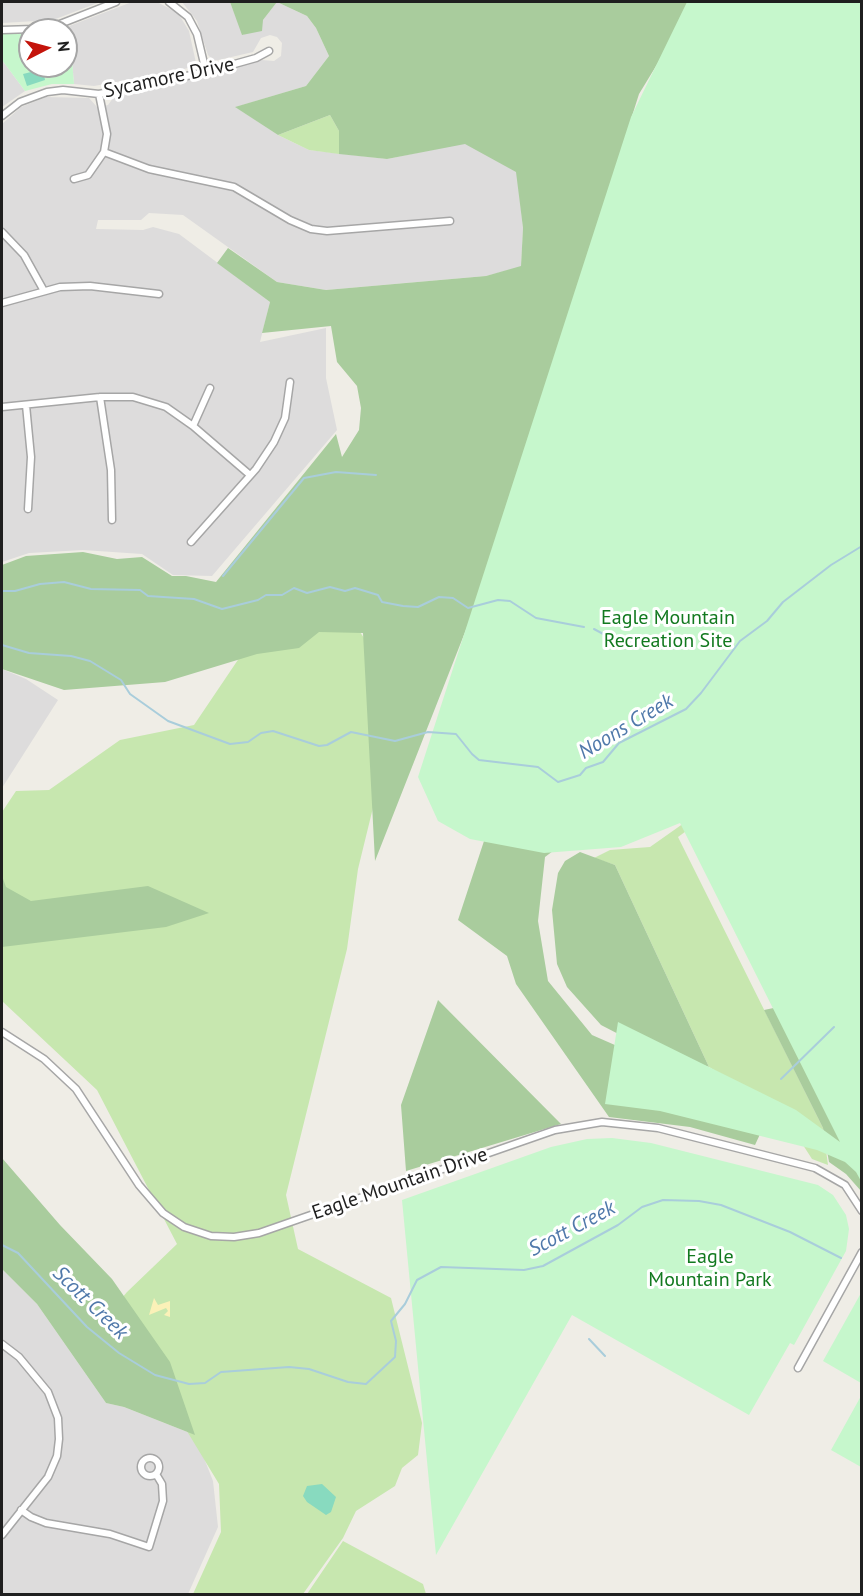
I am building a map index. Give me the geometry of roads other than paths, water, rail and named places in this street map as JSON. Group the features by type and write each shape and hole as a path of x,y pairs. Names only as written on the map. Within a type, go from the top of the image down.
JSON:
{"street":[{"path":"2,30 34,30 60,24 116,2"},
{"path":"169,2 188,18 197,34 206,72"},
{"name":"Sycamore Drive","path":"2,116 20,102 46,92 63,90 99,94 206,72 256,58 269,51"},
{"path":"74,179 88,175 104,153 107,134 99,94"},
{"path":"104,153 154,170 234,187 290,220 316,230 450,221"},
{"path":"2,232 24,255 44,291"},
{"path":"2,303 44,291 90,286 159,294"},
{"path":"191,542 250,475 274,442 285,418 290,382"},
{"path":"193,426 210,388"},
{"path":"2,407 100,397 133,397 144,400 166,407 193,426 250,475"},
{"path":"100,397 111,470 112,520"},
{"path":"26,405 31,457 28,509"},
{"name":"Eagle Mountain Drive","path":"2,1032 44,1059 76,1089 139,1185 162,1213 184,1227 211,1236 234,1237 259,1233 555,1130 602,1122 658,1128 815,1167 845,1185 861,1211"},
{"path":"798,1368 861,1252"},
{"path":"2,1344 19,1357 48,1392 59,1425 58,1447 51,1472 2,1535"},
{"path":"21,1510 38,1520 110,1534 149,1547 163,1501 162,1484 156,1474"}],"waterway":[{"path":"223,576 304,478 336,472 376,475"},
{"name":"Noons Creek","path":"2,645 29,653 71,656 90,661 121,680 130,694 168,721 230,744 248,742 261,733 273,731 319,746 327,745 351,732 395,741 428,732 456,734 479,760 538,767 558,782 580,775 586,768 603,762 619,743 686,709 740,641 767,621 783,602 831,565 862,546"},
{"path":"2,591 15,591 40,584 64,582 91,589 140,590 148,596 194,599 222,609 258,600 266,595 282,595 294,588 307,593 330,587 345,591 355,588 378,595 382,602 403,606 418,607 439,597 453,598 468,608 498,600 510,601 536,618 584,627"},
{"path":"594,629 618,642"},
{"path":"781,1079 834,1027"},
{"name":"Scott Creek","path":"2,1245 18,1253 87,1327 119,1353 155,1375 189,1384 205,1383 221,1372 289,1367 309,1369 348,1382 366,1384 395,1357 396,1341 391,1321 405,1304 417,1280 441,1267 524,1270 543,1266 618,1225 642,1207 663,1200 699,1201 721,1205 790,1232 841,1258"},
{"path":"589,1339 605,1356"}],"park label":[{"name":"Eagle Mountain Recreation Site","path":"668,630"},
{"name":"Eagle Mountain Park","path":"710,1268"}]}
